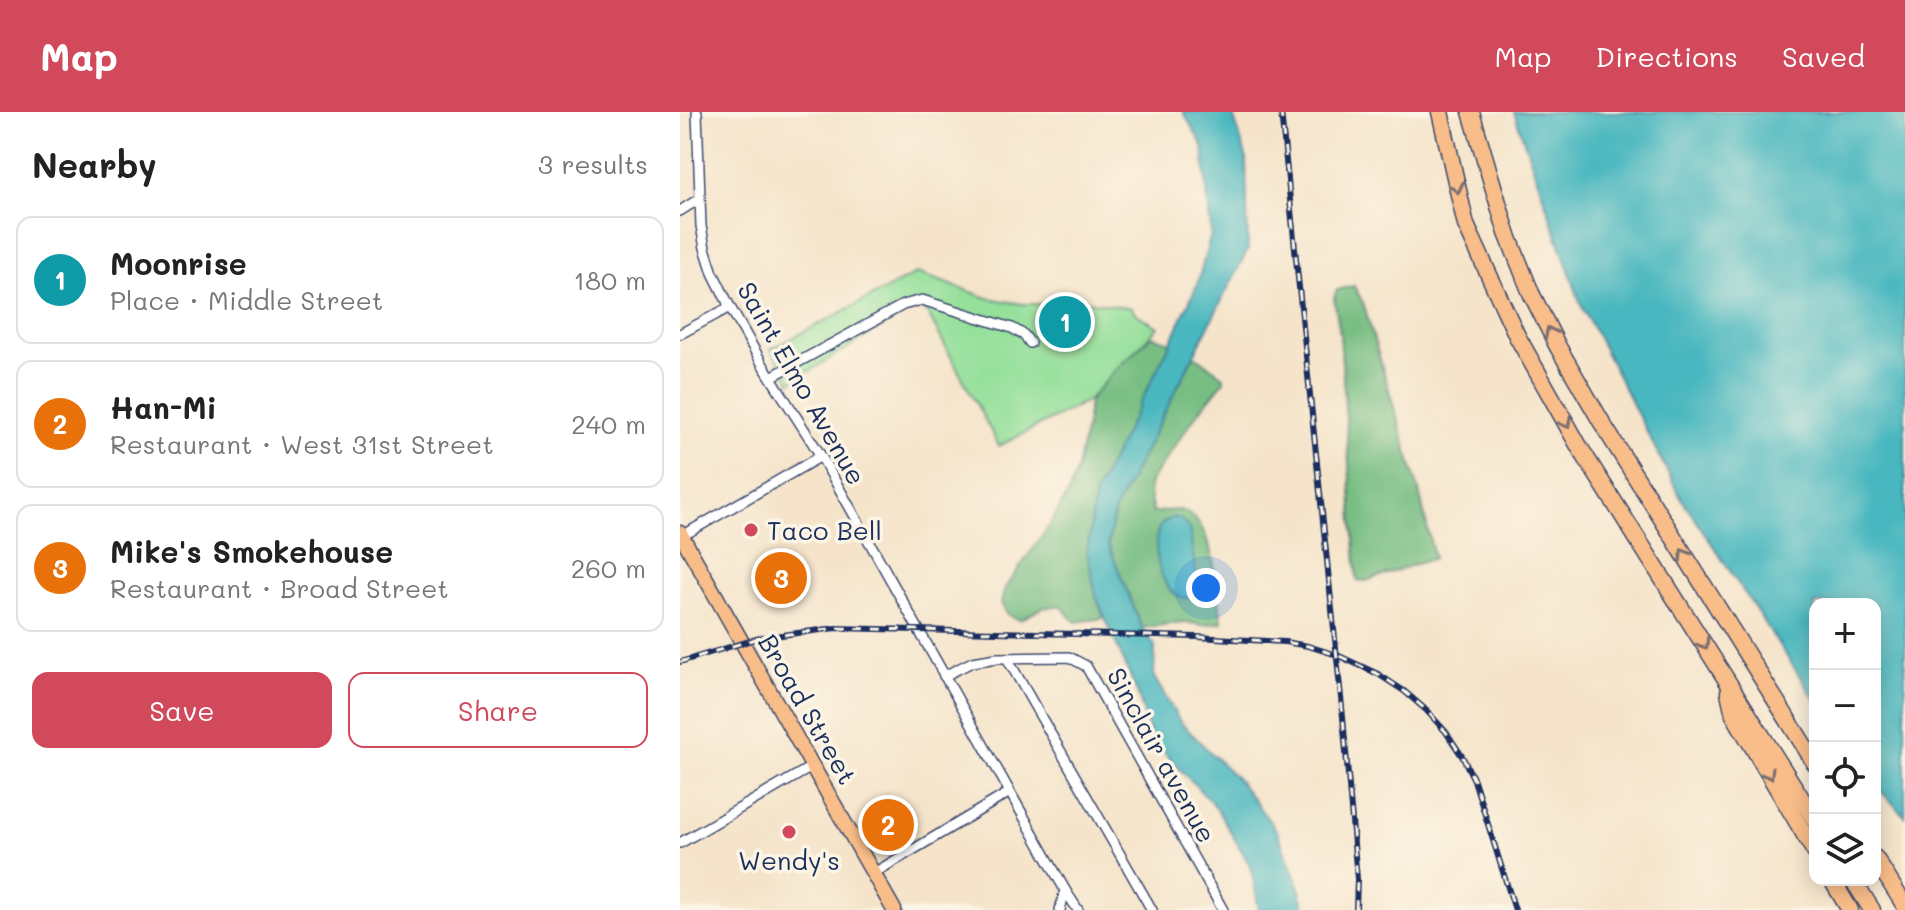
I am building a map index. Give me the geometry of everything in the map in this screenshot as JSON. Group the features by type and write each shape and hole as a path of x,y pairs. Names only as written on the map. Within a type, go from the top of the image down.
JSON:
{"highway":[{"path":"1440,112 1466,225 1517,336 1580,448 1811,814"},
{"path":"1471,112 1507,233 1531,293 1558,347 1605,428 1809,753"},
{"path":"1726,678 1734,715 1809,842"},
{"path":"1881,868 1905,906"},
{"path":"1836,886 1850,910"},
{"path":"1857,886 1872,910"}],"main road":[{"name":"Broad Street","path":"681,535 894,910"}],"street":[{"name":"Saint Elmo Avenue","path":"697,112 701,226 713,273 771,377 821,456 1078,910"},
{"path":"680,211 699,199"},
{"path":"771,377 903,305 922,300 1012,328 1030,343"},
{"path":"680,334 730,307"},
{"path":"681,535 821,456"},
{"name":"Sinclair avenue","path":"944,676 972,662 1007,658 1069,657 1086,666 1223,910"},
{"path":"1007,658 1152,910"},
{"path":"680,843 813,766"},
{"path":"874,873 1010,792"},
{"path":"1060,910 1065,890"}],"green space":[{"path":"917,273 988,298 1022,304 1087,301 1131,308 1158,327 1089,400 999,446 928,314 921,307 791,382 771,349"},
{"path":"1354,286 1363,303 1419,491 1434,558 1366,581 1357,580 1340,333 1334,298 1337,290"},
{"path":"1151,336 1171,342 1095,493 1096,596 1104,618 1076,622 1061,605 1042,608 1020,620 1008,615 1001,603 1005,588 1048,528 1069,492 1087,422 1089,400"},
{"path":"1194,355 1224,377 1224,381 1150,482 1149,494 1153,513 1178,510 1191,515 1200,526 1212,558 1222,622 1201,625 1185,622 1142,628 1108,544 1115,509","holes":["1158,556 1194,597 1184,597 1171,591 1164,580"]}],"water":[{"path":"1183,112 1232,112 1246,156 1248,249 1115,509 1108,544 1142,628 1155,646 1154,677 1180,722 1237,779 1277,831 1305,910 1259,910 1251,867 1215,806 1152,740 1138,695 1096,596 1087,553 1095,493 1197,285 1211,234 1203,146"},
{"path":"1514,112 1905,112 1905,816 1881,791 1881,598 1809,598 1809,690 1680,496 1581,305"},
{"path":"1174,517 1189,528 1199,594 1187,598 1177,596 1169,588 1158,564 1156,538 1159,528"}],"railway":[{"path":"1281,112 1343,717 1357,879 1356,910"},
{"path":"680,662 759,638 836,628 1197,637 1308,646 1337,655 1378,674 1404,691 1446,732 1474,780 1515,910"}],"place":[{"name":"Moonrise","path":"1065,322"},
{"name":"Taco Bell","path":"751,530"},
{"name":"Mike's Smokehouse","path":"781,578"},
{"name":"Han-Mi","path":"888,825"},
{"name":"Wendy's","path":"789,832"}]}
